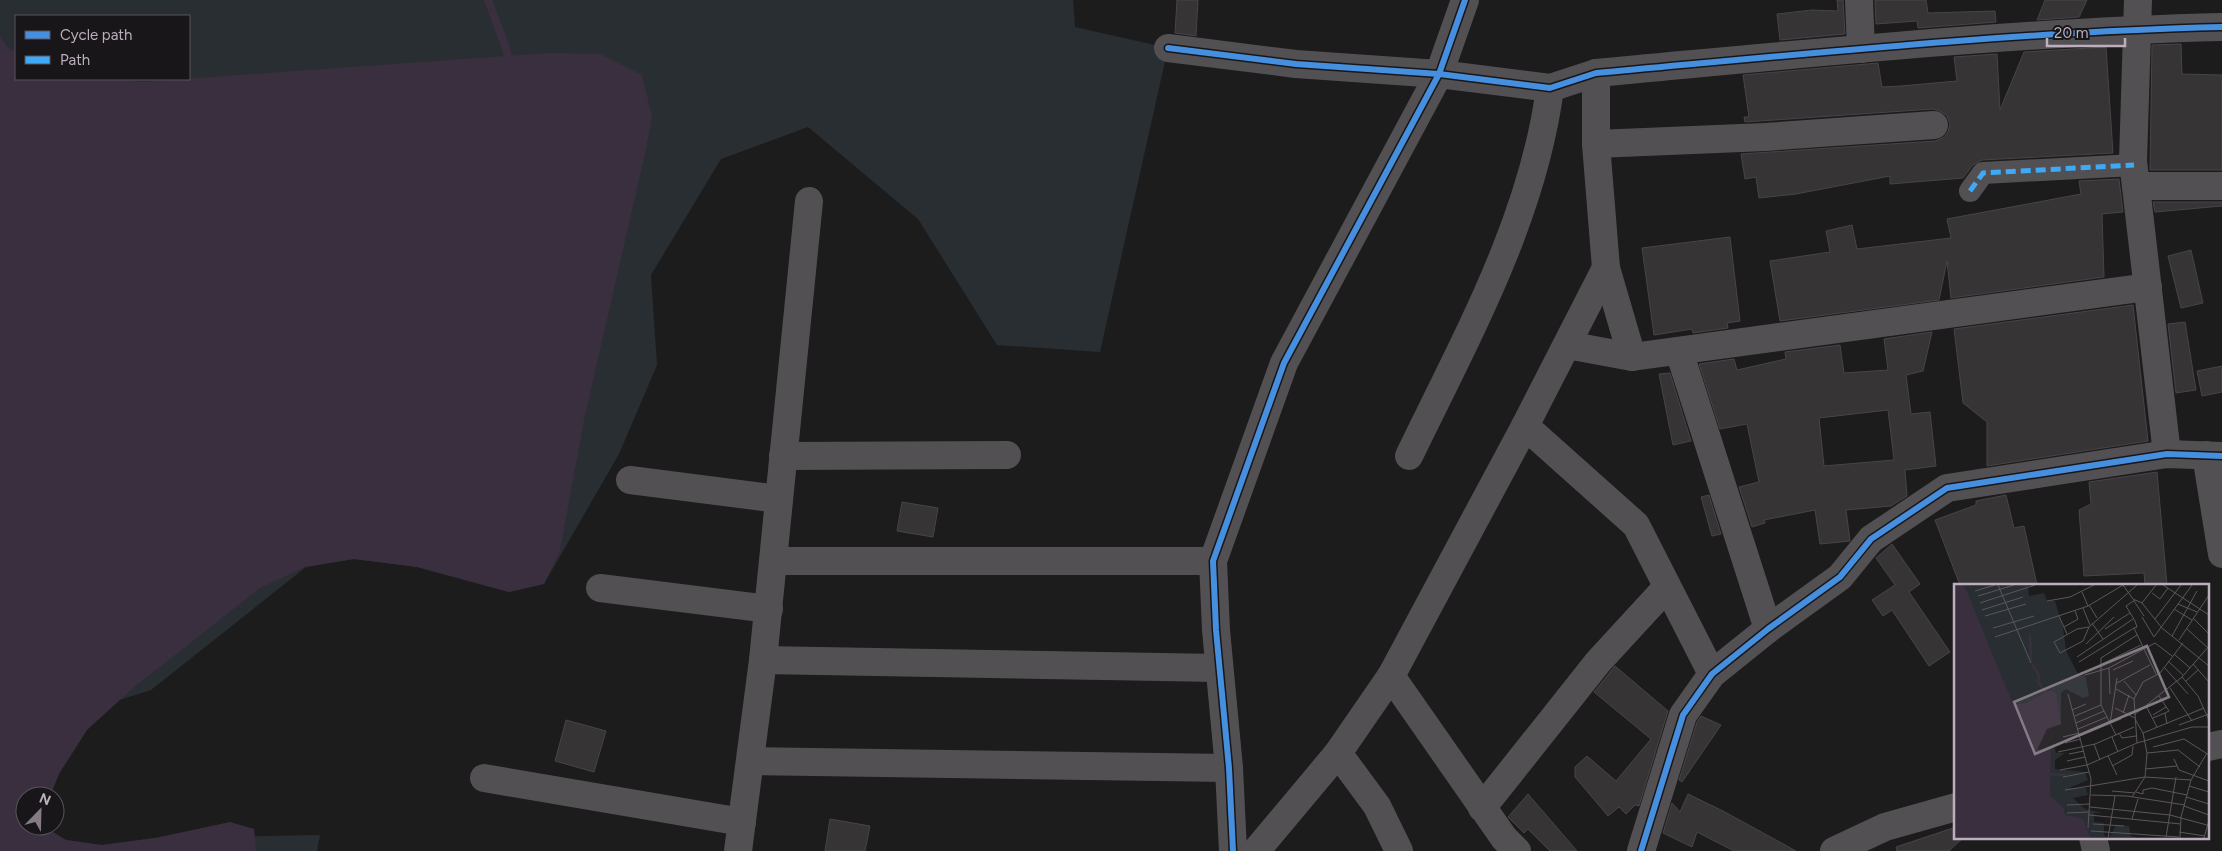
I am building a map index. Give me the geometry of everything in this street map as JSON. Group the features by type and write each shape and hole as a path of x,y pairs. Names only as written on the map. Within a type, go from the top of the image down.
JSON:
{"street":[{"path":"1232,851 1229,768 1219,668 1213,561 1284,362 1439,74 1465,0"},
{"path":"1860,0 1861,49"},
{"path":"2138,0 2135,176 2166,454"},
{"path":"1168,48 1296,64 1439,74 1550,88 1596,73 1861,49 2137,29 2222,28"},
{"path":"1596,73 1596,144 1606,268 1632,357"},
{"path":"1409,456 1496,274 1522,204 1544,131 1550,88"},
{"path":"1596,144 1765,137 1934,125"},
{"path":"1970,191 1983,173 2135,176 2222,186"},
{"path":"738,851 769,609 809,201"},
{"path":"1256,851 1338,753 1391,676 1525,426 1606,268"},
{"path":"1567,345 1632,357 2148,287"},
{"path":"1679,351 1768,630"},
{"path":"1525,426 1636,524 1712,674"},
{"path":"783,456 1007,454"},
{"path":"1641,851 1683,715 1712,674 1840,577 1871,540 1947,488 2166,454 2214,456 2222,554"},
{"path":"630,480 779,499"},
{"path":"774,561 1213,561"},
{"path":"1482,808 1598,662 1667,587"},
{"path":"600,588 769,609"},
{"path":"763,660 1219,668"},
{"path":"1391,676 1482,808 1504,838 1517,851"},
{"path":"1338,753 1377,806 1399,851"},
{"path":"750,762 1229,768"},
{"path":"484,778 742,822"},
{"path":"1845,849 1885,827 1954,808"},
{"path":"2093,838 2096,851"}],"shaded area":[{"path":"0,0 1073,0 1075,27 1168,48 1100,352 997,345 918,219 808,127 721,159 651,275 657,365 619,454 544,584 509,592 417,567 354,559 306,567 151,690 0,738"},
{"path":"0,37 8,48 15,52 15,80 122,80 141,82 190,80 549,53 600,54 642,75 652,116 584,420 560,551 544,584 509,592 417,567 354,559 305,567 260,588 133,688 87,730 59,774 54,786 15,786 15,836 59,836 66,840 102,845 155,838 230,822 254,829 256,851 0,851"},
{"path":"320,835 317,851 0,851 26,836 59,836 66,840 102,845 155,838"}],"building":[{"path":"1177,0 1198,0 1196,36 1175,33"},
{"path":"1837,0 1843,0 1845,34 1780,40 1777,14 1812,10 1838,11"},
{"path":"1875,0 1926,0 1928,13 1995,11 1996,22 1918,28 1917,21 1876,24"},
{"path":"2045,0 2087,0 2079,17 2037,20"},
{"path":"2181,44 2182,74 2222,75 2222,170 2150,170 2152,45"},
{"path":"2106,47 2113,153 1982,160 1973,165 1963,178 1890,184 1890,176 1796,194 1759,198 1756,177 1745,179 1741,154 1935,141 1943,138 1948,132 1950,124 1947,116 1933,109 1745,122 1744,117 1749,117 1743,75 1878,63 1882,87 1901,86 1957,81 1954,57 1997,54 2000,110 2024,52"},
{"path":"2119,179 2123,212 2102,214 2104,277 1951,298 1947,261 1939,300 1780,321 1770,261 1830,252 1826,231 1852,225 1857,249 1951,238 1947,219 2081,194 2079,181"},
{"path":"2153,202 2222,202 2222,206 2155,212"},
{"path":"1730,237 1740,321 1727,323 1728,328 1693,333 1692,329 1654,335 1642,248"},
{"path":"2191,250 2203,303 2181,308 2168,256"},
{"path":"2133,305 2148,441 1987,466 1987,422 1963,403 1954,329"},
{"path":"2185,322 2196,390 2176,393 2168,324"},
{"path":"1932,332 1923,371 1906,375 1911,414 1930,412 1936,466 1905,470 1907,496 1891,506 1846,510 1850,541 1820,544 1815,510 1764,520 1765,523 1752,527 1739,487 1759,482 1747,424 1720,429 1699,364 1734,359 1737,370 1786,359 1785,352 1840,345 1844,373 1888,370 1884,339","holes":["1888,410 1894,460 1824,466 1819,418"]},
{"path":"2222,366 2222,392 2202,396 2197,371"},
{"path":"1670,373 1691,441 1673,445 1659,374"},
{"path":"2157,472 2167,584 2145,584 2144,573 2084,576 2079,510 2091,504 2089,482"},
{"path":"1709,495 1721,534 1712,536 1701,497"},
{"path":"2006,495 2014,528 2024,526 2037,584 1960,584 1935,520 1976,505 1976,501"},
{"path":"902,502 938,508 933,537 897,531"},
{"path":"1892,544 1920,584 1909,592 1950,652 1929,666 1892,610 1883,616 1872,600 1895,585 1876,558"},
{"path":"1615,666 1668,711 1639,806 1635,805 1626,814 1619,807 1608,816 1575,777 1575,767 1587,756 1616,781 1651,739 1594,692"},
{"path":"1701,716 1721,725 1682,782 1679,780 1697,722"},
{"path":"566,720 606,731 594,772 555,761"},
{"path":"1528,794 1577,851 1550,851 1528,829 1524,833 1508,817"},
{"path":"1688,794 1796,851 1734,851 1697,832 1692,847 1663,833 1672,803 1680,812"},
{"path":"830,819 870,826 865,851 825,851"},
{"path":"1954,828 1954,838 1963,838 1949,851 1897,851 1896,847"}],"waterway":[{"path":"488,0 506,48 509,65"}],"marked path":[{"path":"1970,191 1983,173 2134,165"}],"cycle path":[{"path":"1233,851 1229,768 1216,630 1213,561 1284,363 1439,74 1465,0"},
{"path":"1168,48 1296,64 1439,74 1550,88 1596,73 1752,58 1987,39 2222,27"},
{"path":"1641,851 1683,715 1712,674 1768,629 1840,577 1871,539 1947,488 2167,454 2222,456"}]}
